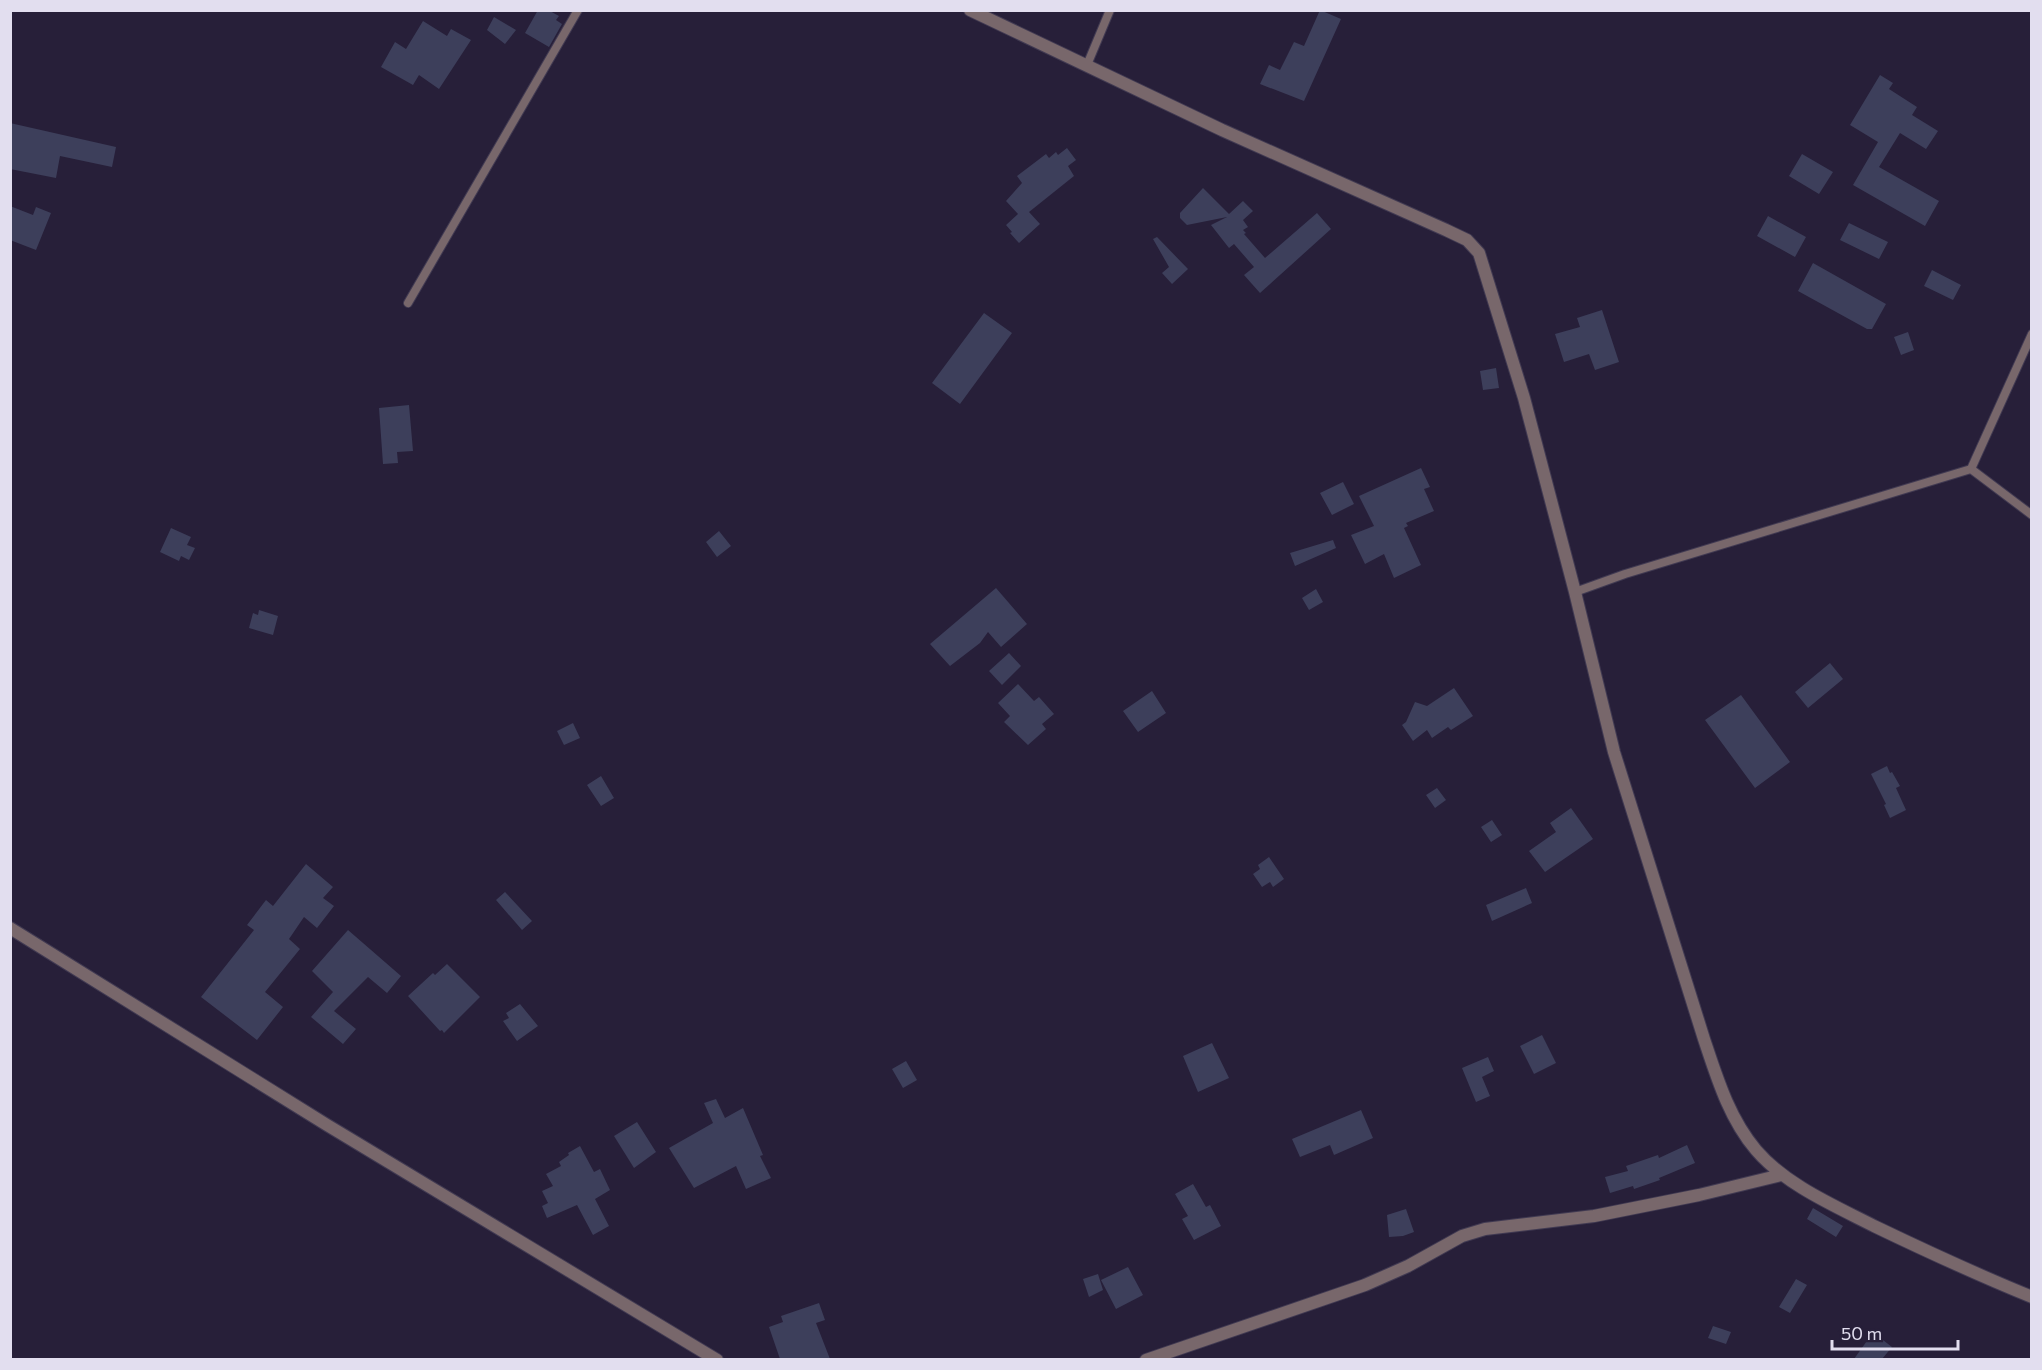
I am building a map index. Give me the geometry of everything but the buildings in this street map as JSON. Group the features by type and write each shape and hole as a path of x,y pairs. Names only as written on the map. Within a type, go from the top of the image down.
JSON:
{"street":[{"path":"970,10 1222,130 1467,240 1479,253 1524,398 1614,752 1718,1080 1734,1119 1756,1150 1782,1175 1834,1206 1946,1262 2031,1297"},
{"path":"10,928 327,1125 717,1359"},
{"path":"1146,1359 1259,1323 1365,1285 1408,1266 1462,1236 1485,1229 1594,1216 1699,1195 1782,1175"}],"lane":[{"path":"408,303 578,10"},
{"path":"1087,65 1110,10"},
{"path":"1575,592 1636,570 1971,469 2031,334"},
{"path":"1971,469 2031,515"}]}
